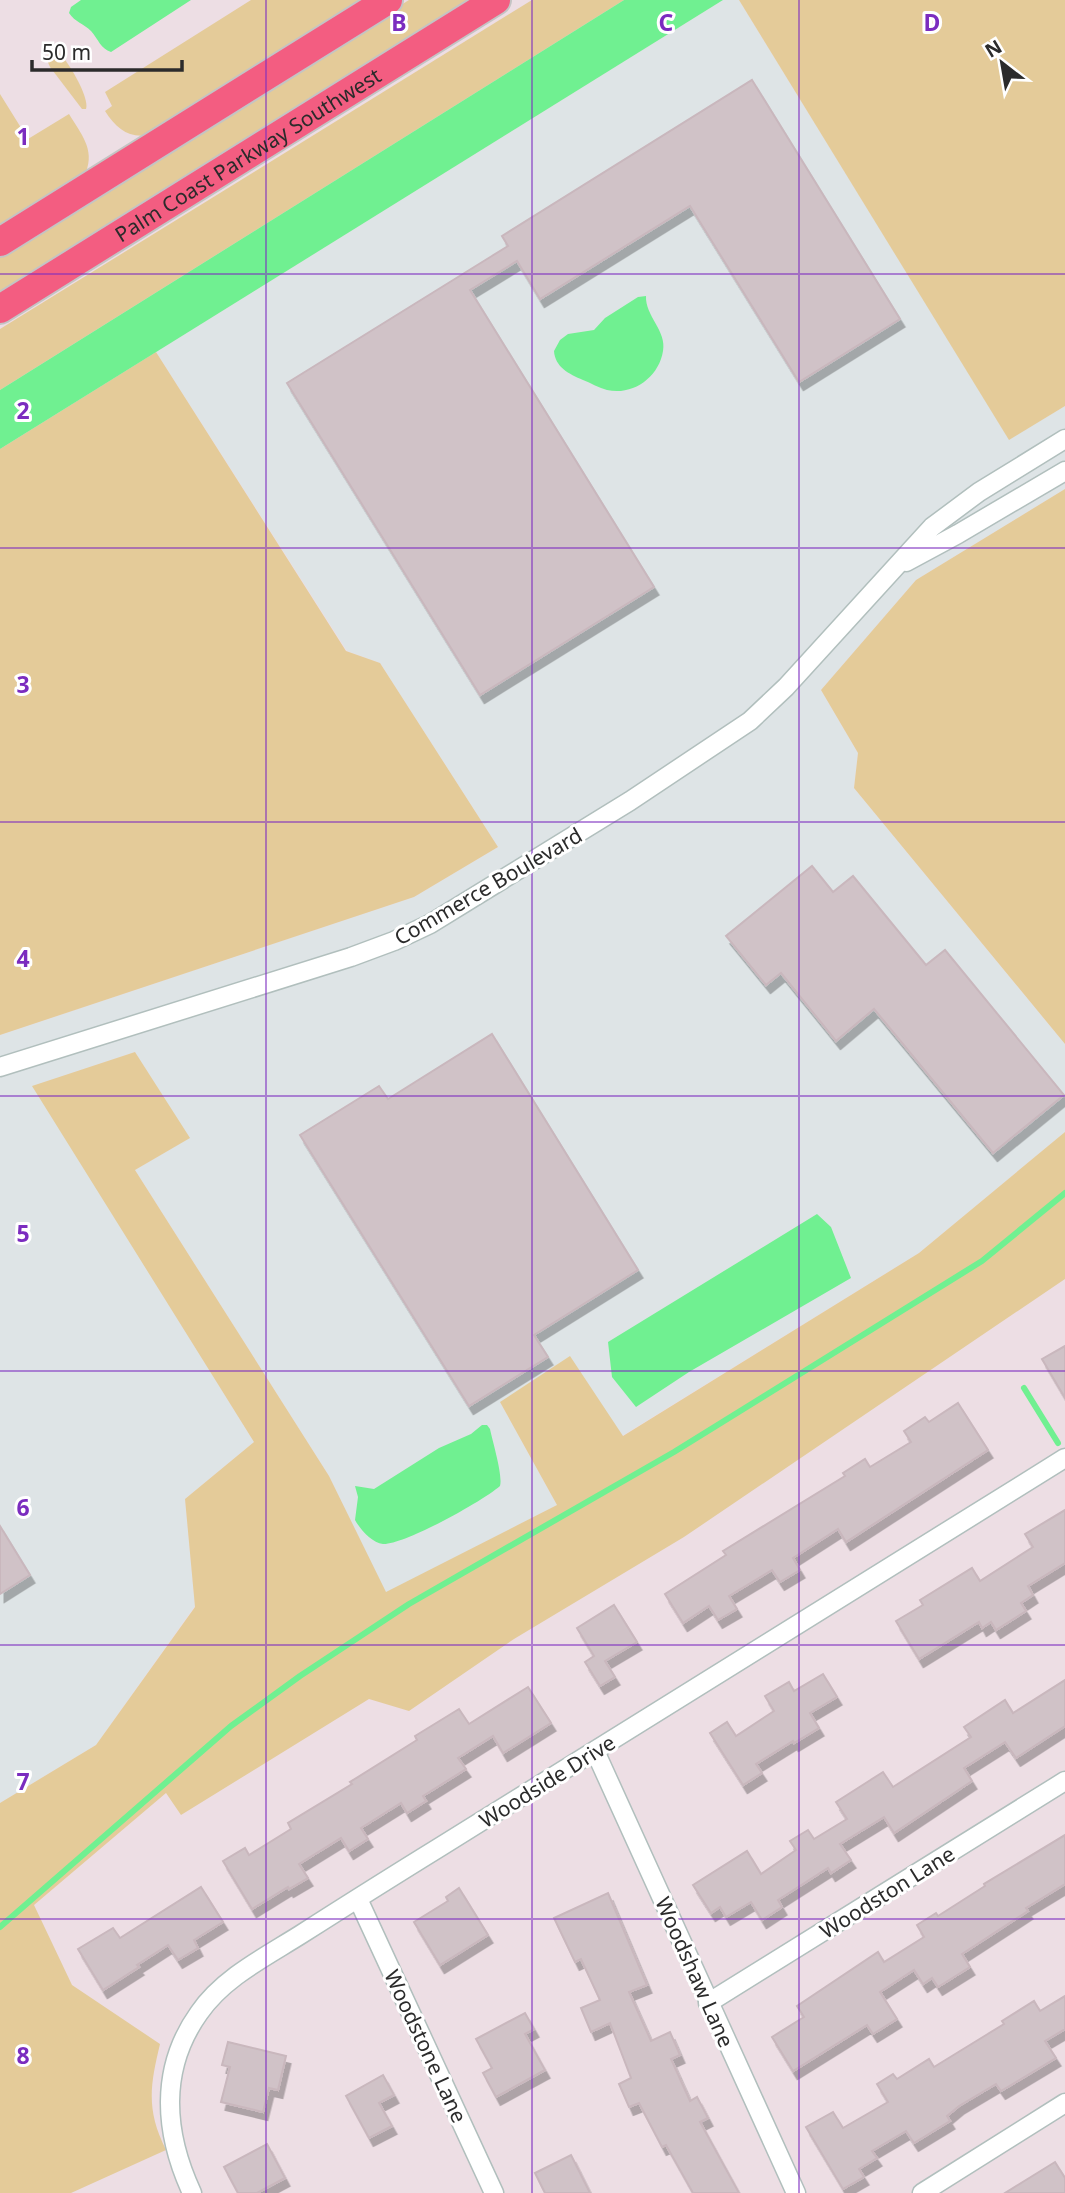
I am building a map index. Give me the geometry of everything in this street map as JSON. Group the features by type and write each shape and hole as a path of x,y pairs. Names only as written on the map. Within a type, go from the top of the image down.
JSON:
{"main road":[{"path":"0,242 388,0"},
{"name":"Palm Coast Parkway Southwest","path":"0,309 495,0"}],"street":[{"name":"Commerce Boulevard","path":"0,1067 351,957 430,924 630,801 750,721 786,687 932,527 952,511 1065,439"},
{"name":"Commerce Boulevard","path":"896,567 1065,471"},
{"name":"Woodside Drive","path":"192,2193 173,2139 169,2110 173,2069 187,2032 203,2007 227,1983 1065,1458"},
{"name":"Woodshaw Lane","path":"595,1751 796,2193"},
{"name":"Woodston Lane","path":"708,2003 1065,1781"},
{"name":"Woodstone Lane","path":"358,1899 494,2193"},
{"path":"922,2193 1065,2103"}],"shaded area":[{"path":"81,0 191,0 111,52 69,13 71,7"},
{"path":"251,0 367,0 153,134 138,136 125,132 114,123 105,111 112,106 105,92"},
{"path":"409,0 475,0 0,297 0,255"},
{"path":"532,0 624,0 0,390 0,329"},
{"path":"624,0 723,0 0,449 0,390"},
{"path":"723,0 739,0 1009,439 1065,406 1065,489 916,580 821,690 858,753 854,788 1065,1044 1065,1132 919,1253 622,1436 500,1402 557,1505 386,1593 329,1476 135,1170 189,1138 135,1052 33,1086 254,1442 185,1499 195,1606 96,1745 0,1803 0,1035 414,897 498,847 380,663 347,651 156,352"},
{"path":"739,0 1065,0 1065,406 1009,440"},
{"path":"56,50 77,78 85,96 86,109 82,109 50,67 48,55 50,51"},
{"path":"0,94 28,139 69,114 82,135 89,156 86,172 0,230"},
{"path":"646,296 649,310 662,337 663,351 656,369 643,382 626,390 607,390 573,375 560,366 554,351 560,340 568,334 594,330 605,318 638,297"},
{"path":"156,352 346,651 380,663 498,847 414,897 0,1035 0,449"},
{"path":"1065,489 1065,1044 854,788 858,753 821,690 916,580"},
{"path":"135,1052 190,1138 135,1170 329,1476 386,1592 557,1505 500,1402 570,1356 623,1436 919,1253 1065,1132 1065,1279 684,1537 514,1639 409,1711 369,1699 181,1815 166,1793 34,1905 72,1985 160,2044 152,2098 155,2122 166,2150 71,2193 0,2193 0,1803 96,1745 195,1607 185,1499 254,1442 32,1086"},
{"path":"817,1214 831,1227 851,1278 689,1372 636,1407 612,1377 608,1342"},
{"path":"482,1425 487,1425 490,1429 499,1467 500,1486 443,1521 393,1542 379,1543 363,1531 355,1520 358,1497 355,1486 374,1489 439,1448 471,1434"}],"building":[{"path":"752,80 900,319 799,382 690,206 540,299 517,261 470,290 654,587 480,695 287,383 508,246 502,236"},
{"path":"812,866 833,892 853,876 926,965 945,950 1064,1095 993,1153 874,1009 836,1041 781,973 766,985 726,936"},
{"path":"492,1034 638,1270 534,1335 548,1357 469,1406 300,1135 379,1086 388,1099"},
{"path":"1065,1346 1065,1398 1042,1359"},
{"path":"958,1403 988,1450 846,1542 838,1529 793,1558 800,1570 780,1582 772,1570 729,1596 737,1609 718,1620 709,1606 683,1623 665,1594 726,1555 723,1551 845,1476 843,1473 865,1459 870,1467 911,1442 904,1431 925,1417 929,1422"},
{"path":"1065,1510 1065,1563 1028,1586 1033,1595 1021,1603 1026,1611 996,1630 991,1622 982,1628 979,1622 919,1659 896,1621 923,1605 920,1600 972,1568 980,1581 1033,1547 1025,1534"},
{"path":"0,1526 30,1575 0,1594"},
{"path":"614,1605 637,1642 605,1661 615,1677 600,1686 585,1662 594,1656 577,1628"},
{"path":"823,1674 837,1697 810,1713 819,1728 756,1764 762,1773 743,1785 710,1733 727,1722 736,1736 774,1711 765,1696 789,1682 794,1691"},
{"path":"1065,1680 1065,1726 1016,1758 1005,1742 964,1768 972,1781 894,1833 884,1817 840,1844 851,1860 831,1873 828,1868 778,1900 782,1907 762,1920 751,1902 726,1917 720,1907 711,1913 693,1885 747,1851 761,1874 796,1850 790,1841 808,1830 814,1839 847,1819 836,1802 883,1772 893,1787 971,1737 964,1727 1005,1700 1013,1713"},
{"path":"528,1687 551,1723 503,1753 493,1736 458,1758 466,1769 423,1796 426,1801 407,1813 401,1803 361,1828 368,1839 349,1851 341,1838 299,1864 308,1878 252,1909 223,1861 245,1848 249,1855 291,1829 288,1823 352,1784 350,1782 417,1740 415,1736 459,1709 469,1724"},
{"path":"1065,1835 1065,1884 962,1954 970,1967 938,1987 932,1978 923,1984 914,1970 880,1992 897,2019 873,2034 867,2025 793,2071 772,2037 804,2017 797,2006 878,1952 884,1962 924,1937 917,1925 936,1913 938,1916 985,1886 984,1884"},
{"path":"201,1887 223,1922 194,1940 198,1948 178,1960 168,1945 103,1990 78,1949 113,1928 120,1938"},
{"path":"459,1888 488,1935 440,1965 414,1922 448,1901 446,1897"},
{"path":"608,1893 647,1985 629,1992 651,2041 670,2032 680,2055 671,2059 690,2101 697,2097 708,2118 700,2122 739,2193 693,2193 666,2145 662,2147 639,2103 629,2107 619,2084 631,2078 610,2023 591,2032 581,2008 600,2000 581,1959 575,1962 554,1918"},
{"path":"1065,1996 1065,2029 1045,2041 1056,2058 1001,2091 996,2084 959,2106 947,2116 950,2121 914,2143 906,2131 872,2151 877,2158 859,2169 864,2177 843,2189 806,2127 833,2112 843,2128 888,2102 877,2084 893,2074 897,2079 929,2059 934,2067 1004,2024 1002,2021 1034,2001 1040,2011"},
{"path":"525,2013 534,2029 525,2034 545,2070 496,2097 483,2073 492,2068 476,2039"},
{"path":"228,2042 286,2056 278,2090 269,2088 263,2112 221,2102 230,2067 222,2065"},
{"path":"383,2075 394,2095 379,2103 392,2126 369,2138 346,2096"},
{"path":"267,2144 285,2178 257,2193 238,2193 224,2167"},
{"path":"571,2155 590,2193 545,2193 535,2173"},
{"path":"1055,2162 1065,2178 1065,2193 1005,2193"}],"waterway":[{"path":"0,1927 231,1726 300,1676 409,1604 674,1452 982,1261 1065,1193"},
{"path":"1024,1388 1058,1443"}]}
